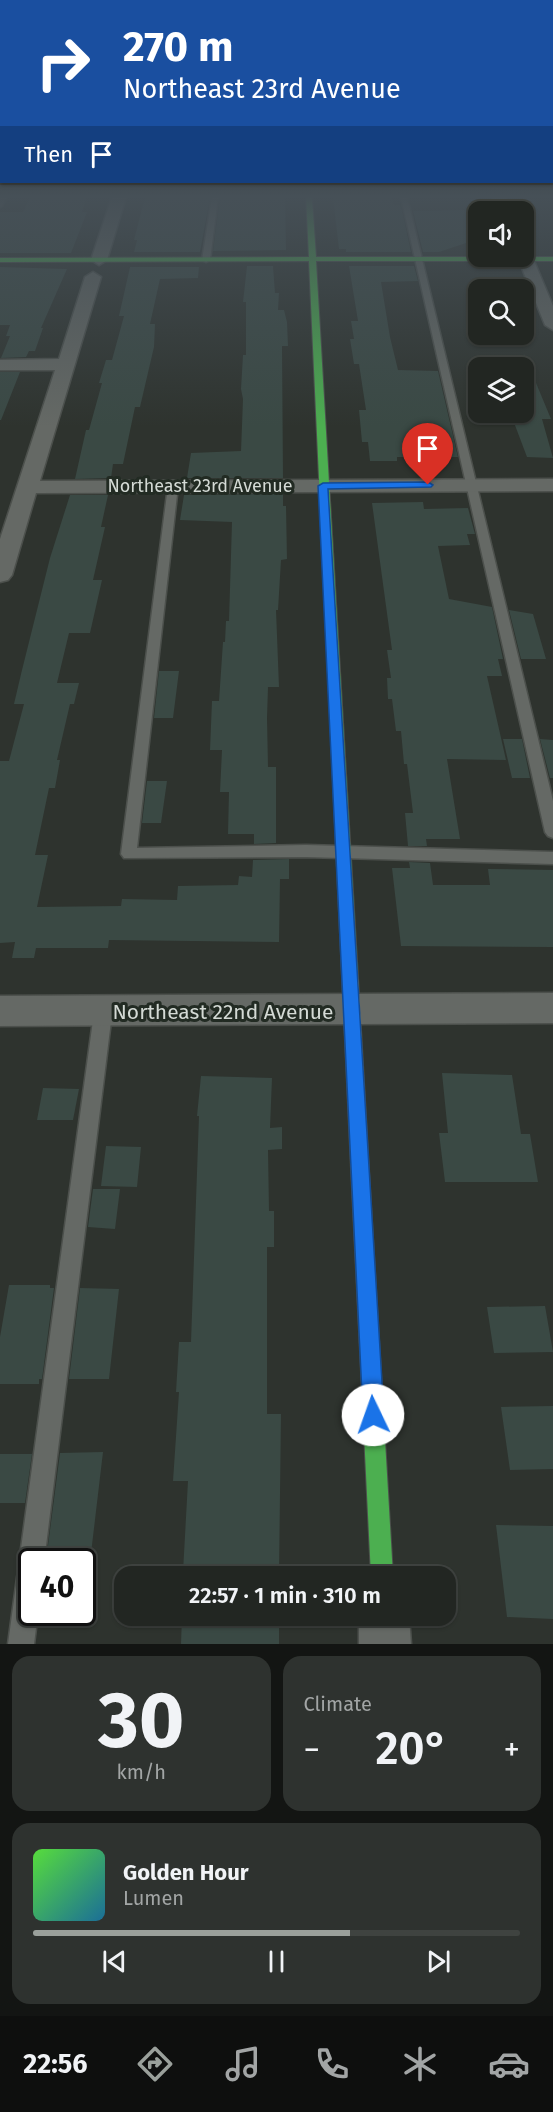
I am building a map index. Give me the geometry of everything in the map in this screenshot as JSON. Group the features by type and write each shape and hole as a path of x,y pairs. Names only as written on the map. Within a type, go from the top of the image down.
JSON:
{"street":[{"path":"0,575 95,274"},
{"path":"313,274 381,1566"},
{"path":"531,274 553,325"},
{"path":"0,364 66,364"},
{"name":"Northeast 23rd Avenue","path":"26,487 553,485"},
{"name":"Northeast 22nd Avenue","path":"0,1011 103,1013 553,1008"},
{"path":"384,1626 385,1644"}],"lane":[{"path":"421,274 553,832"},
{"path":"173,486 129,854 343,853 553,858"},
{"path":"34,1548 103,1013"},
{"path":"21,1644 23,1626"}],"building":[{"path":"0,274 65,274 41,328 43,328 35,351 29,351 26,357 1,358 10,336 6,336 10,325 0,325"},
{"path":"128,274 198,274 198,278 160,279 150,324 155,324 154,347 140,407 135,407 123,464 113,464 111,478 75,479 86,430 89,430 102,383 99,383 106,360 112,360 124,316 119,316"},
{"path":"246,274 274,274 275,293 279,293 278,310 284,310 287,322 288,346 282,346 283,478 187,478 191,453 241,451 243,399 241,389 243,355 246,355 246,302 243,302"},
{"path":"350,274 416,274 418,281 381,282 390,337 398,370 438,371 458,457 397,457 397,461 370,461 368,442 362,442 359,410 366,410 359,364 354,364 350,339 354,339 351,321 358,321"},
{"path":"0,372 20,372 1,420 0,420"},
{"path":"534,378 551,419 542,419 553,458 527,457 514,423 534,423"},
{"path":"283,494 283,506 286,506 287,559 281,560 278,610 276,610 279,687 268,687 267,718 268,767 276,767 276,843 254,844 254,834 228,834 229,792 220,792 222,750 210,750 212,701 219,701 223,642 225,642 226,621 229,621 232,522 180,520 184,495"},
{"path":"70,495 108,495 101,527 105,527 93,580 102,580 90,633 69,633 57,683 79,683 74,704 70,704 57,760 60,760 55,788 49,788 35,855 48,855 37,907 121,906 122,899 177,900 178,886 238,885 239,876 252,877 253,860 289,859 289,879 280,879 279,942 109,940 108,948 36,948 34,958 12,958 15,942 0,943 0,761 9,761 24,704 14,704 50,558"},
{"path":"423,502 424,509 468,508 475,534 467,534 470,545 438,546 449,599 492,607 503,659 498,659 502,676 487,676 506,760 447,759 460,839 426,839 427,846 408,846 405,813 413,813 407,764 404,764 401,731 396,731 392,699 388,699 387,678 391,678 387,650 392,650 372,503"},
{"path":"509,610 533,614 546,659 521,659"},
{"path":"159,671 179,671 173,718 154,718"},
{"path":"503,739 522,739 530,778 512,778"},
{"path":"540,739 553,740 553,778 550,778"},
{"path":"147,781 167,781 161,823 142,823"},
{"path":"409,862 430,863 433,885 490,885 488,869 553,870 553,947 401,946 392,868 410,868"},
{"path":"442,1073 512,1075 521,1134 530,1134 538,1182 445,1182 439,1133 448,1133"},
{"path":"201,1076 272,1078 270,1128 282,1127 282,1149 268,1150 269,1211 274,1211 274,1247 267,1247 267,1414 281,1414 279,1566 183,1566 188,1481 173,1481 179,1392 176,1392 179,1342 191,1342 199,1116 197,1116"},
{"path":"43,1088 79,1089 73,1120 37,1120"},
{"path":"106,1146 141,1147 137,1187 101,1186"},
{"path":"93,1189 120,1189 115,1229 88,1227"},
{"path":"9,1285 50,1285 50,1288 54,1288 42,1379 39,1379 39,1384 0,1384 0,1337"},
{"path":"80,1288 119,1289 109,1379 69,1379"},
{"path":"545,1306 553,1352 494,1353 487,1307"},
{"path":"553,1406 553,1469 510,1470 501,1407"},
{"path":"103,1452 92,1548 48,1548 60,1453"},
{"path":"0,1454 32,1454 25,1503 0,1503"},
{"path":"496,1525 553,1526 553,1619 507,1617"},
{"path":"182,1626 279,1626 279,1644 181,1644"}],"traffic: fast":[{"path":"313,274 350,978"},
{"path":"360,1169 381,1566"}],"traffic: slow":[{"path":"350,978 360,1169"}],"route":[{"path":"373,1415 323,486 428,485"}]}
